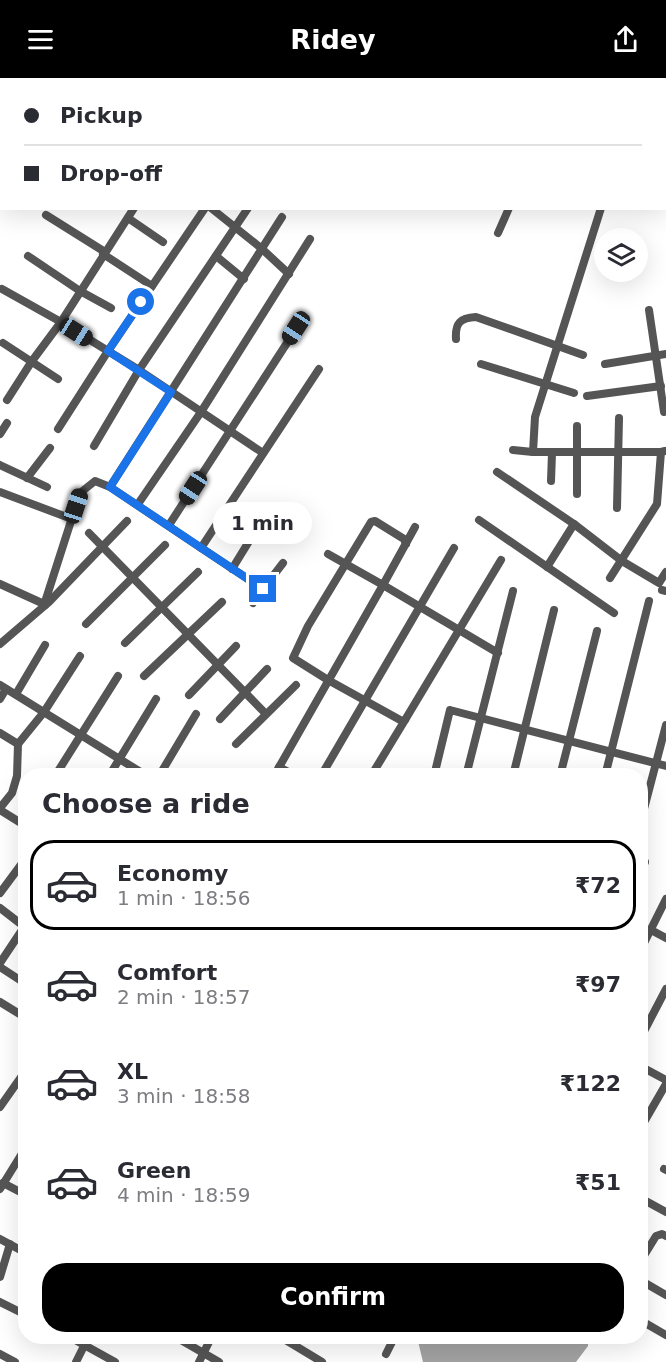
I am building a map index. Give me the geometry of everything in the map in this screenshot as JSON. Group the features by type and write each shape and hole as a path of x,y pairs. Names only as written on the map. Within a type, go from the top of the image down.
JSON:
{"street":[{"path":"7,400 61,322 133,210"},
{"path":"58,429 204,210"},
{"path":"214,210 289,274"},
{"path":"94,446 139,370 247,210"},
{"path":"498,233 508,210"},
{"path":"533,452 535,417 600,210"},
{"path":"46,215 152,286"},
{"path":"110,487 282,217"},
{"path":"128,218 163,242"},
{"path":"138,504 201,412 310,239"},
{"path":"28,256 80,291 111,308"},
{"path":"216,256 244,279"},
{"path":"2,289 139,370 263,453"},
{"path":"649,310 664,412"},
{"path":"456,339 456,329 460,322 467,317 476,317 583,355"},
{"path":"169,525 296,328"},
{"path":"3,343 58,379"},
{"path":"604,364 666,354"},
{"path":"481,364 574,393"},
{"path":"201,548 319,369"},
{"path":"587,396 661,386"},
{"path":"618,508 620,418"},
{"path":"0,434 7,423"},
{"path":"577,426 577,494"},
{"path":"27,478 50,448"},
{"path":"513,450 552,453 664,452 657,504 610,578"},
{"path":"551,481 552,453"},
{"path":"0,465 47,487"},
{"path":"497,472 622,561 659,583 666,572"},
{"path":"45,605 80,493 95,481 138,504 263,589"},
{"path":"0,492 72,519"},
{"path":"405,720 398,720 296,661 294,654 308,626 373,520 404,539 406,544"},
{"path":"479,520 614,613"},
{"path":"0,644 45,605 128,521"},
{"path":"232,568 259,525"},
{"path":"547,567 574,525"},
{"path":"279,767 415,528"},
{"path":"89,533 265,713"},
{"path":"86,624 165,545"},
{"path":"326,768 454,548"},
{"path":"328,554 498,653"},
{"path":"376,768 501,560"},
{"path":"253,603 283,563"},
{"path":"125,643 198,572"},
{"path":"0,584 45,605"},
{"path":"468,768 513,591"},
{"path":"607,768 649,601"},
{"path":"144,676 222,602"},
{"path":"515,768 554,610"},
{"path":"562,768 597,631"},
{"path":"16,694 45,645"},
{"path":"189,695 236,646"},
{"path":"18,822 0,809 12,793 17,776 18,744 44,712 80,656"},
{"path":"220,719 267,669"},
{"path":"60,768 118,676"},
{"path":"236,744 265,713 296,686"},
{"path":"0,699 3,687 134,768"},
{"path":"114,768 156,699"},
{"path":"436,768 450,710 662,765"},
{"path":"164,768 196,714"},
{"path":"648,803 662,765 666,724"},
{"path":"0,733 18,744"},
{"path":"0,893 18,869"},
{"path":"648,936 666,899"},
{"path":"0,908 18,921"},
{"path":"651,930 666,938"},
{"path":"0,963 18,936"},
{"path":"0,967 18,979"},
{"path":"648,1024 666,989"},
{"path":"0,1002 18,1013"},
{"path":"648,1071 666,1082 648,1115"},
{"path":"0,1107 18,1081"},
{"path":"18,1160 2,1186 18,1192"},
{"path":"648,1202 666,1212"},
{"path":"648,1249 656,1236 659,1234 666,1236"},
{"path":"0,1239 18,1248"},
{"path":"0,1277 10,1244"},
{"path":"648,1285 666,1295"},
{"path":"0,1302 18,1311"},
{"path":"648,1325 666,1335"},
{"path":"188,1344 219,1362"},
{"path":"198,1362 208,1344"},
{"path":"292,1344 322,1362"},
{"path":"386,1354 391,1344"},
{"path":"76,1362 85,1345 115,1362"},
{"path":"0,1354 12,1361"}],"shaded area":[{"path":"419,1344 588,1344 576,1362 423,1362"}],"route":[{"path":"141,302 108,351 171,392 110,487 263,589"}]}
